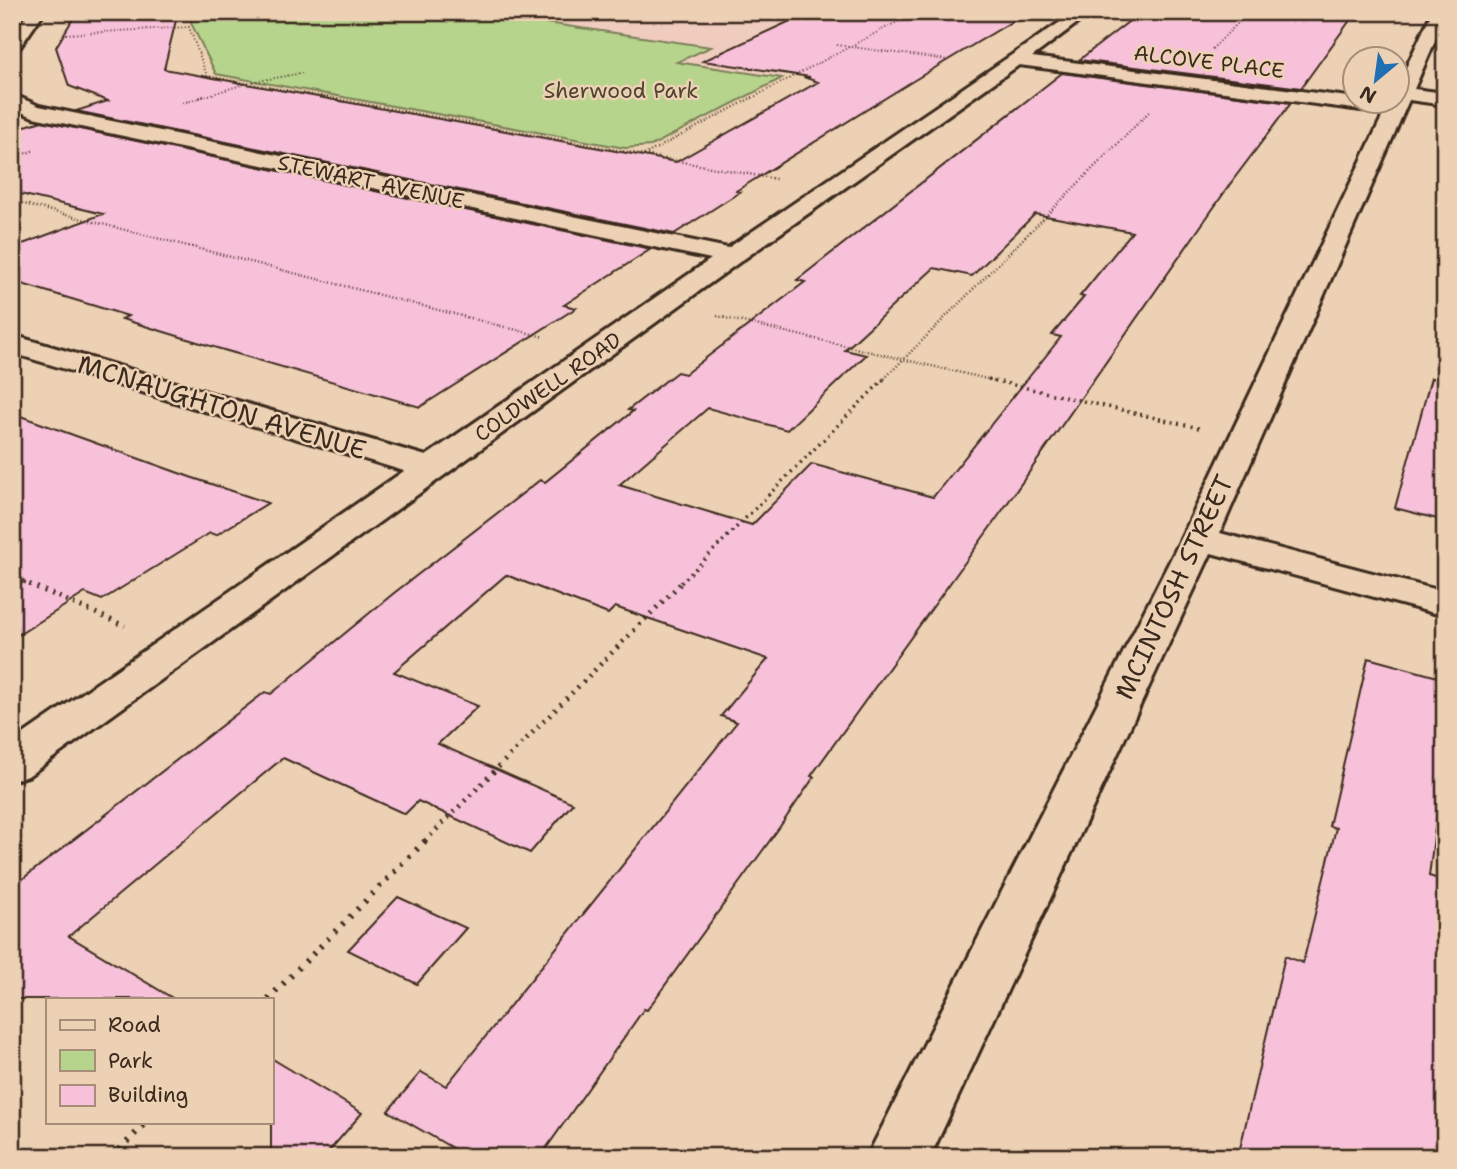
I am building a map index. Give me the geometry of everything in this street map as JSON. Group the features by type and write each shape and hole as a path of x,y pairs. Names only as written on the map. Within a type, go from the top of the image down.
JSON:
{"street":[{"path":"16,42 37,12"},
{"name":"COLDWELL ROAD","path":"12,765 732,256 1085,12"},
{"name":"MCINTOSH STREET","path":"1412,71 1440,12"},
{"name":"ALCOVE PLACE","path":"1013,64 1342,96"},
{"name":"ALCOVE PLACE","path":"1412,100 1445,99"},
{"name":"STEWART AVENUE","path":"12,100 33,111 732,256"},
{"name":"MCINTOSH STREET","path":"898,1157 1199,538 1391,116"},
{"name":"MCNAUGHTON AVENUE","path":"12,344 432,469"},
{"path":"1199,538 1445,604"}],"path":[{"path":"644,155 916,12"},
{"path":"269,998 1248,12"},
{"path":"16,42 189,27 208,76 832,189"},
{"path":"837,45 1013,64"},
{"path":"12,201 599,351"},
{"path":"666,304 1244,439"},
{"path":"12,577 178,648"},
{"path":"112,1157 144,1124"}],"shaded area":[{"path":"471,12 909,12 782,78 676,62 709,47"}],"green space":[{"name":"Sherwood Park","path":"189,12 471,12 711,47 677,62 782,78 651,146 625,148 216,74 192,25"}],"building":[{"path":"77,12 178,12 164,69 676,162 818,82 806,78 810,77 703,61 810,12 1028,12 736,191 740,192 674,234 76,111 108,101 69,86 56,47"},
{"path":"1141,12 1356,12 1301,88 1079,60"},
{"path":"1062,73 1291,103 1233,180 1002,511 811,776 814,777 779,828 647,1010 644,1009 540,1157 468,1157 388,1111 421,1072 446,1086 737,722 721,716 768,659 615,607 608,614 506,575 394,672 478,706 438,744 573,803 530,853 418,801 405,814 283,758 69,936 172,998 12,999 12,887 265,692 271,694 394,593 540,480 545,482 633,411 628,410 677,372 685,374 805,282 797,280","holes":["1035,214 1132,232 1080,296 1084,297 1052,335 1061,337 933,497 812,464 752,525 619,485 708,408 787,430 866,355 845,350 934,268 972,276"]},
{"path":"42,121 651,249 564,305 576,308 420,407 122,319 128,316 12,281 12,248 103,214 12,192 12,130"},
{"path":"1431,378 1445,380 1445,521 1395,508"},
{"path":"12,413 268,503 216,535 210,533 102,600 85,593 12,639"},
{"path":"1368,658 1445,679 1445,751 1429,876 1442,880 1437,917 1445,919 1445,1157 1238,1157 1285,956 1303,963 1336,828 1329,826"},
{"path":"398,897 466,928 417,984 348,950"},
{"path":"273,1059 362,1113 324,1157 271,1157"}]}
